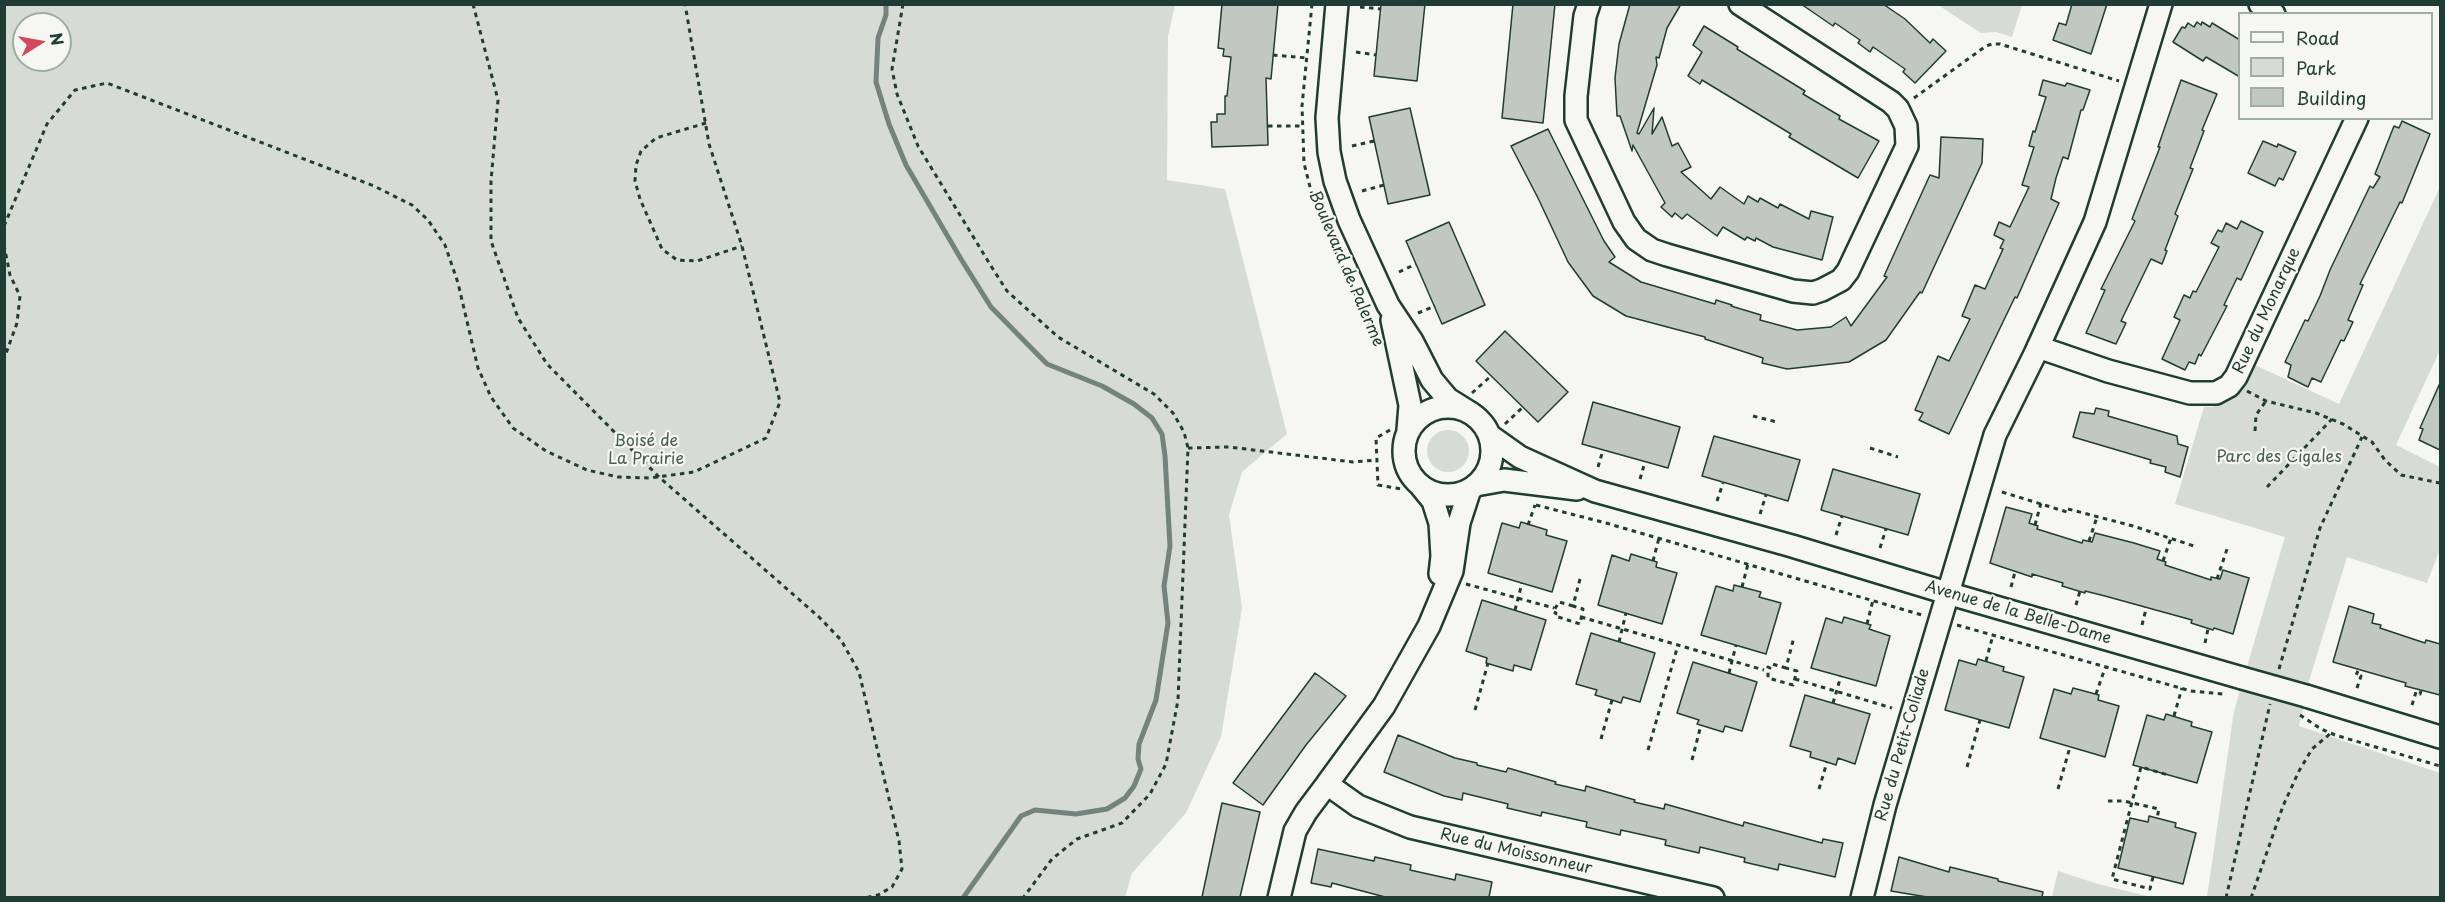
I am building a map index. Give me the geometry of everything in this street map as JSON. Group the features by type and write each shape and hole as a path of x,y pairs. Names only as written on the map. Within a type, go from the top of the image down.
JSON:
{"street":[{"name":"Boulevard de Palerme","path":"1337,4 1327,118 1330,158 1335,181 1346,212 1388,305 1412,341 1435,386 1448,399 1472,404"},
{"path":"1589,4 1585,16 1576,96 1576,120 1624,222 1636,239 1652,250 1666,255 1792,291 1822,290 1841,280 1848,271 1907,146 1906,126 1898,109 1891,102 1740,4"},
{"path":"1947,593 1995,435 2096,222 2161,4"},
{"name":"Rue du Monarque","path":"2038,347 2108,371 2190,393 2216,393 2229,386 2236,377 2356,120"},
{"name":"Boulevard de Palerme","path":"1388,305 1407,388 1410,414 1408,430"},
{"path":"1420,485 1431,492 1444,495 1457,494 1473,487 1485,475 1496,430 1482,423 1472,404 1459,408 1444,406 1430,410 1417,418 1405,438 1404,456 1412,477 1433,501 1440,524 1442,556 1438,604"},
{"name":"Avenue de la Belle-Dame","path":"1496,430 1520,457 1595,491 1792,546 1947,593 2236,686 2302,705 2440,737"},
{"name":"Avenue de la Belle-Dame","path":"1473,487 1494,481 1516,481 1595,491"},
{"path":"1279,897 1295,831 1306,812 1384,706 1419,646 1450,580 1455,563 1460,523 1473,487"},
{"name":"Rue du Petit-Coliade","path":"1863,897 1885,805 1947,593"},
{"name":"Rue du Moissonneur","path":"1327,784 1358,806 1410,827 1713,897"}],"path":[{"path":"473,4 498,100 491,181 491,241 518,318 547,364 659,477 819,617 842,640 859,672 899,842 902,869 892,886 879,895 865,897"},
{"path":"4,226 47,124 75,90 107,83 374,186 412,206 428,220 445,245 458,283 478,368 491,397 513,428 546,451 587,470 618,477 659,477 694,472 766,438 780,402 742,246 709,144 685,4"},
{"path":"903,4 892,69 897,94 918,146 1007,291 1058,337 1155,394 1173,412 1184,432 1188,448 1178,700 1167,764 1150,794 1122,823 1077,839 1052,859 1023,897"},
{"name":"Boulevard de Palerme","path":"1312,4 1301,126 1306,170 1323,225 1374,335"},
{"path":"1360,7 1381,9"},
{"path":"1908,103 1986,46 1992,44 2124,82"},
{"path":"1356,52 1376,55"},
{"path":"1273,56 1306,58"},
{"path":"705,123 656,138 641,151 636,165 635,181 640,199 662,249 677,260 697,261 742,246"},
{"path":"1268,126 1301,126"},
{"path":"1352,146 1374,141"},
{"path":"1306,170 1316,169"},
{"path":"1362,191 1384,185"},
{"path":"4,245 10,275 20,296 17,323 4,359"},
{"path":"1399,272 1416,264"},
{"path":"1418,314 1435,306"},
{"path":"1472,404 1491,376"},
{"path":"2243,388 2266,401 2332,419 2372,442 2385,460 2401,475 2440,483"},
{"path":"2255,430 2256,415 2266,401"},
{"path":"1496,430 1523,407"},
{"path":"1753,416 1777,422"},
{"path":"2267,487 2332,419"},
{"path":"2278,676 2320,528 2362,437"},
{"path":"1376,442 1378,480"},
{"path":"1188,448 1229,447 1353,462 1377,460"},
{"path":"1870,448 1898,458"},
{"path":"1598,467 1603,450"},
{"path":"1640,479 1645,462"},
{"path":"1717,501 1723,483"},
{"path":"2002,492 2197,547"},
{"path":"1760,514 1766,495"},
{"name":"Avenue de la Belle-Dame","path":"1525,502 1659,538 1922,615"},
{"path":"2035,525 2041,503"},
{"path":"1528,525 1535,505"},
{"path":"1836,536 1842,516"},
{"path":"2089,541 2097,517"},
{"path":"1880,548 1886,529"},
{"path":"1653,561 1659,538"},
{"path":"2163,561 2171,538"},
{"path":"2217,579 2227,549"},
{"path":"1742,587 1748,564"},
{"path":"2011,586 2015,572"},
{"path":"1573,606 1581,575"},
{"path":"1515,610 1522,583"},
{"path":"1470,585 1554,608"},
{"path":"2076,605 2080,591"},
{"path":"1867,624 1873,600"},
{"path":"1558,602 1583,609 1580,624 1555,616 1554,608 1558,602"},
{"path":"2142,625 2146,609"},
{"path":"1619,642 1626,613"},
{"path":"1581,617 1764,670"},
{"name":"Avenue de la Belle-Dame","path":"1953,624 2203,694 2236,686"},
{"path":"2205,643 2208,629"},
{"path":"1986,661 1993,635"},
{"path":"1786,668 1794,637"},
{"path":"1648,750 1678,645"},
{"path":"1729,673 1736,645"},
{"path":"1475,710 1488,663"},
{"path":"1772,664 1786,668 1797,671 1793,686 1768,678 1768,667 1770,668 1772,664"},
{"path":"2096,694 2105,667"},
{"path":"2357,688 2361,676 2356,675 2358,671"},
{"path":"1833,703 1841,676"},
{"path":"1795,678 1892,708"},
{"path":"2174,716 2181,688"},
{"path":"2412,705 2416,692 2420,694 2421,691"},
{"path":"2226,897 2272,697"},
{"path":"1601,739 1612,700"},
{"path":"2302,705 2331,733 2440,766"},
{"path":"1967,767 1980,720"},
{"path":"1692,760 1701,725"},
{"path":"2251,897 2283,806 2299,771 2312,749 2331,733"},
{"path":"2058,789 2070,747"},
{"path":"1819,789 1827,762"},
{"path":"2153,877 2150,889 2112,879 2141,767 2168,775"},
{"path":"2108,801 2159,809 2157,818"}],"green space":[{"name":"Boisé de La Prairie","path":"5,4 1175,5 1168,36 1167,180 1225,189 1287,434 1242,472 1229,515 1242,608 1221,737 1186,813 1132,873 1125,897 5,897"},
{"path":"1938,5 2022,5 2012,37 1996,32 1981,33"},
{"name":"Parc des Cigales","path":"2440,187 2440,350 2396,445 2440,467 2440,549 2427,583 2347,557 2309,681 2299,726 2440,773 2440,897 2207,897 2234,711 2285,537 2175,504 2204,407 2213,407 2233,397 2247,384 2255,365 2339,404"},
{"path":"1448,430 1456,431 1463,436 1468,443 1468,459 1463,466 1456,471 1448,472 1440,471 1433,466 1428,459 1427,451 1428,443 1433,436 1440,431"},
{"path":"2058,871 2098,884 2151,897 2052,897"}],"building":[{"path":"1222,4 1278,4 1271,79 1266,78 1268,145 1212,147 1211,122 1217,122 1217,114 1225,114 1225,96 1227,96 1231,57 1223,56 1224,49 1218,48"},
{"path":"1381,4 1425,4 1417,81 1374,76"},
{"path":"1513,4 1555,4 1543,123 1502,118"},
{"path":"1630,4 1681,4 1667,28 1659,58 1656,57 1657,65 1637,133 1639,134 1654,108 1652,134 1662,117 1672,146 1678,143 1691,167 1681,172 1711,199 1720,187 1744,204 1748,196 1758,202 1760,198 1778,208 1780,204 1809,219 1811,211 1833,217 1822,260 1773,247 1756,238 1755,241 1747,237 1745,240 1723,227 1717,236 1687,214 1682,219 1675,213 1672,217 1661,207 1665,203 1633,145 1632,151 1620,116 1617,116 1615,78 1619,44"},
{"path":"1801,4 1883,4 1905,19 1930,43 1933,39 1946,51 1915,83 1903,72 1905,69 1873,47 1870,52 1858,43 1860,40 1835,23 1833,26"},
{"path":"2072,4 2107,4 2091,54 2053,40 2059,23 2066,25"},
{"path":"2197,22 2210,27 2212,23 2238,39 2238,76 2206,57 2203,61 2173,42 2182,27 2185,28 2188,23 2194,27"},
{"path":"1704,26 1805,91 1803,94 1840,116 1839,119 1879,141 1858,178 1789,137 1791,134 1702,80 1700,84 1688,76 1702,52 1693,45"},
{"path":"2043,80 2065,86 2067,83 2090,90 2083,110 2081,110 2068,159 2063,157 2056,178 2051,199 2059,203 2017,298 2015,297 1949,434 1919,420 1923,413 1915,410 1938,356 1949,361 1970,319 1962,316 1975,285 1985,289 2003,249 2000,248 2004,240 1994,235 1999,222 2010,227 2029,187 2022,185 2034,147 2029,146 2033,131 2035,132 2046,97 2039,95"},
{"path":"2181,80 2217,94 2202,130 2204,131 2190,168 2193,169 2175,214 2178,216 2162,264 2151,259 2121,321 2126,323 2116,344 2086,333 2105,290 2101,289 2135,221 2132,219 2160,147 2158,147"},
{"path":"1410,108 1430,195 1388,204 1369,117"},
{"path":"2402,121 2430,134 2402,203 2400,202 2360,284 2363,285 2348,320 2353,322 2344,341 2341,340 2321,382 2312,378 2308,387 2288,377 2291,365 2285,362 2305,320 2308,321 2370,186 2373,188 2380,177 2375,174 2394,126 2399,128"},
{"path":"1548,129 1604,241 1615,257 1609,262 1641,282 1715,304 1716,300 1761,315 1760,320 1797,330 1831,327 1846,317 1851,326 1887,277 1884,276 1930,175 1939,178 1941,137 1983,139 1982,163 1922,293 1920,292 1886,340 1849,362 1787,369 1762,363 1763,358 1705,339 1705,337 1626,316 1593,296 1568,262 1511,146"},
{"path":"2263,141 2277,147 2278,144 2296,152 2283,180 2279,178 2275,186 2248,173"},
{"path":"2241,221 2263,232 2241,280 2237,278 2224,305 2227,306 2201,356 2199,354 2195,364 2189,362 2185,370 2162,359 2180,320 2174,317 2184,295 2190,298 2193,291 2196,292 2219,247 2211,243 2218,230 2222,232 2226,223 2237,229"},
{"path":"1449,222 1485,305 1442,324 1406,241"},
{"path":"1505,331 1568,392 1538,422 1476,361"},
{"path":"2440,383 2440,450 2419,440 2423,429 2420,428"},
{"path":"1593,402 1680,427 1668,468 1582,444"},
{"path":"2096,408 2109,411 2108,416 2177,436 2178,444 2188,447 2180,477 2165,472 2166,467 2150,463 2151,460 2073,437 2080,412 2094,414"},
{"path":"1714,436 1800,460 1788,501 1702,476"},
{"path":"1833,469 1920,494 1908,535 1821,510"},
{"path":"2006,507 2032,514 2029,523 2038,526 2037,529 2082,543 2083,540 2092,542 2095,533 2160,551 2157,559 2166,562 2165,565 2211,580 2211,577 2220,579 2223,570 2249,578 2233,634 2191,623 2192,620 2085,591 2085,593 2062,586 2063,583 2032,574 2032,577 1990,563"},
{"path":"1521,522 1547,530 1546,535 1567,541 1552,592 1488,573 1502,523 1519,528"},
{"path":"1631,554 1657,562 1656,567 1677,573 1662,624 1598,605 1612,555 1629,561"},
{"path":"1734,585 1761,592 1759,597 1781,603 1766,654 1701,635 1716,586 1733,591"},
{"path":"1482,600 1546,620 1531,670 1514,665 1513,671 1486,663 1487,658 1466,651"},
{"path":"2349,606 2374,614 2372,623 2381,625 2380,628 2425,643 2426,640 2440,644 2440,695 2333,662"},
{"path":"1844,617 1871,625 1869,629 1890,636 1876,686 1811,668 1826,618 1842,623"},
{"path":"1591,633 1655,653 1640,702 1623,697 1621,703 1595,695 1597,690 1576,684"},
{"path":"1978,659 2004,667 2003,671 2024,677 2009,728 1945,710 1959,660 1976,665"},
{"path":"1693,662 1757,682 1742,731 1725,726 1723,732 1697,724 1699,720 1677,713"},
{"path":"1315,673 1346,696 1306,745 1263,805 1233,783"},
{"path":"2073,688 2099,695 2098,700 2119,706 2105,757 2040,738 2054,689 2071,694"},
{"path":"1805,695 1870,714 1855,764 1838,758 1836,765 1810,757 1811,752 1790,746"},
{"path":"2166,714 2192,722 2191,726 2212,732 2197,783 2133,765 2147,715 2164,720"},
{"path":"1398,735 1455,758 1477,763 1477,765 1506,772 1508,768 1556,782 1555,784 1585,791 1586,786 1664,809 1665,804 1743,826 1744,822 1822,843 1823,839 1843,843 1835,877 1779,864 1778,870 1744,862 1745,858 1700,847 1699,853 1665,845 1666,840 1621,830 1620,835 1586,827 1587,822 1542,812 1541,816 1507,808 1508,804 1463,793 1462,800 1444,796 1384,772"},
{"path":"1222,803 1260,812 1240,897 1202,897"},
{"path":"2149,816 2176,823 2175,827 2196,833 2183,884 2118,868 2130,818 2148,822"},
{"path":"1318,849 1374,861 1375,857 1411,865 1410,870 1455,880 1456,874 1492,882 1489,897 1385,897 1332,883 1331,887 1311,883"},
{"path":"1899,857 1949,872 1950,867 1998,879 1998,881 2043,892 2042,897 1927,897 1891,891"}],"waterway":[{"path":"886,4 886,15 878,38 876,82 889,124 906,165 961,259 991,307 1047,364 1102,386 1134,404 1152,418 1162,434 1165,456 1170,546 1164,586 1168,623 1156,700 1139,744 1138,759 1141,769 1134,786 1125,798 1107,809 1076,814 1035,810 1021,816 963,898"}]}
